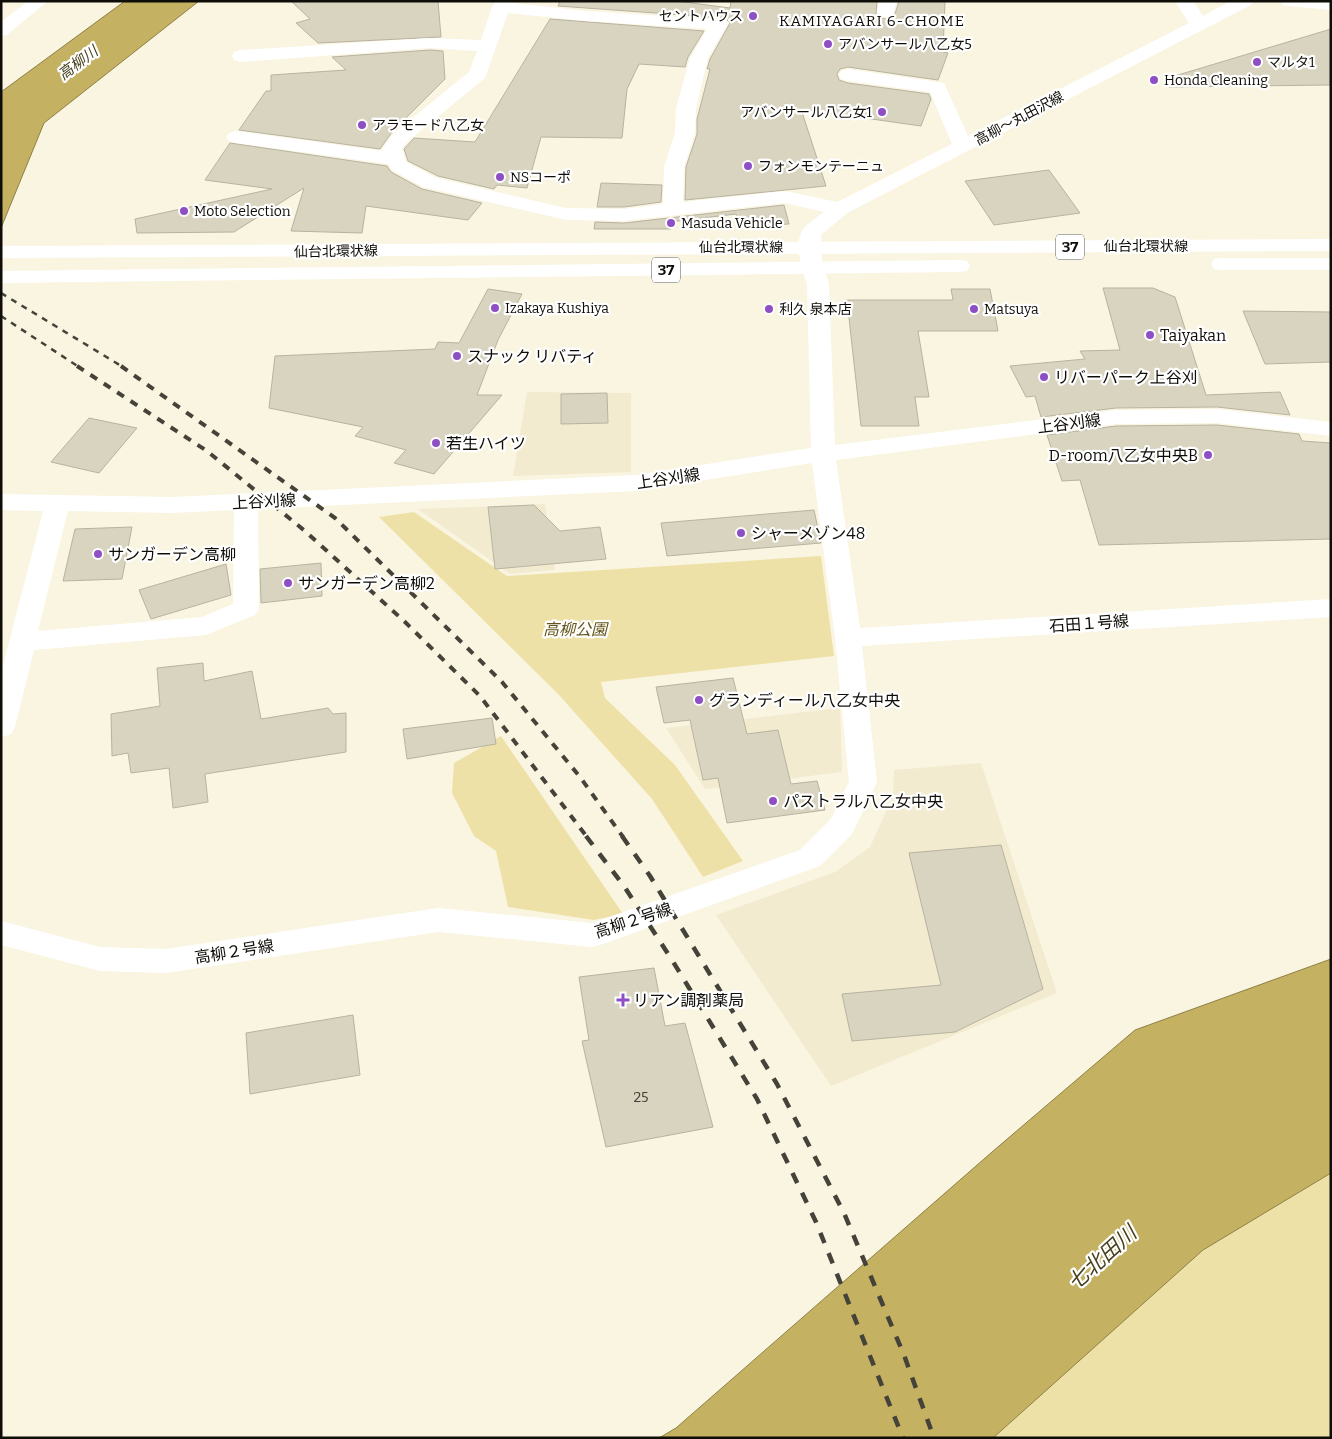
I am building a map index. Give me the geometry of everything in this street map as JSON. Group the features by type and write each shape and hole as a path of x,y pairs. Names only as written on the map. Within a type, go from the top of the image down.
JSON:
{"street":[{"path":"1,31 39,1"},
{"path":"1184,1 1198,24"},
{"name":"高柳～丸田沢線","path":"811,258 812,233 840,209 1245,1"},
{"path":"1289,1 1331,5"},
{"path":"673,210 674,167 685,133 686,108 699,58 718,24 586,16 503,4 478,74 401,137 392,149 394,159 400,166 430,183 566,214 624,214 673,210 785,197 840,209"},
{"path":"242,56 430,43 488,46"},
{"path":"848,75 937,86 963,147"},
{"path":"236,137 394,159"},
{"name":"仙台北環状線","path":"1,277 1331,244"},
{"name":"仙台北環状線","path":"6,252 251,252 750,246 811,258 1331,264"},
{"name":"高柳２号線","path":"1,932 100,959 166,961 438,920 592,936 810,858 842,826 863,782 848,638 823,454 818,284 811,258"},
{"name":"上谷刈線","path":"1,502 173,505 636,483 823,454 1116,417 1217,416 1331,429"},
{"path":"22,642 206,626 246,608 246,501"},
{"path":"1,727 57,504"},
{"name":"石田１号線","path":"848,638 1331,608"}],"shaded area":[{"path":"527,392 631,393 631,472 513,476"},
{"path":"545,504 555,570 510,574 418,509"},
{"path":"840,708 842,772 705,789 666,728"},
{"path":"981,763 1057,993 831,1086 716,915 835,872 870,847 893,796 894,770"}],"green space":[{"name":"高柳公園","path":"414,512 507,576 821,556 834,656 601,682 605,698 675,765 743,861 703,877 652,799 559,695 379,517"},
{"path":"501,736 623,914 594,920 508,907 496,851 474,836 452,793 454,763"},
{"path":"1331,1173 1331,1438 993,1438 1203,1250"}],"water":[{"name":"高柳川","path":"125,1 199,1 44,123 1,228 1,92"},
{"name":"七北田川","path":"1331,959 1331,1173 1203,1250 993,1438 659,1438 676,1428 992,1152 1135,1030"}],"building":[{"path":"291,1 438,1 441,37 318,43 296,23 310,19"},
{"path":"560,1 677,1 730,8 731,1 877,1 876,13 880,18 886,19 894,17 899,1 945,1 943,52 948,53 938,80 848,67 840,69 837,74 839,80 848,83 929,94 931,99 921,126 801,109 826,186 685,200 686,167 697,134 697,119 710,69 707,69 710,59 730,23 725,18 558,6"},
{"path":"550,19 704,31 688,57 685,67 639,64 627,89 622,138 541,137 527,188 497,185 494,189 438,176 408,161 404,149 414,138 475,142"},
{"path":"1331,29 1331,85 1169,87 1168,78"},
{"path":"430,50 443,51 445,79 392,132 380,149 239,130 266,91 271,91 271,75 346,70 332,57"},
{"path":"230,143 387,166 391,172 422,189 482,203 468,220 366,206 362,233 291,231 304,188 234,232 137,233 135,219 272,189 205,180"},
{"path":"1049,170 1080,213 994,225 965,181"},
{"path":"601,183 662,185 661,202 624,207 597,207"},
{"path":"784,205 789,224 739,226 736,214 670,222 671,229 594,229 595,222 624,223"},
{"path":"1103,288 1153,288 1175,297 1206,395 1280,392 1290,415 1217,407 1116,408 1041,417 1035,396 1026,397 1010,366 1085,359 1080,351 1120,350"},
{"path":"488,289 522,294 498,340 477,395 502,395 434,474 394,463 406,450 355,436 363,427 269,408 275,356 435,349 438,342 459,343"},
{"path":"951,289 990,289 998,331 918,331 929,397 915,397 919,426 861,426 847,300 953,300"},
{"path":"1243,311 1331,312 1331,362 1265,364"},
{"path":"607,393 608,423 561,424 561,394"},
{"path":"89,418 137,428 99,473 51,462"},
{"path":"1217,425 1299,434 1302,441 1331,443 1331,539 1099,545 1080,480 1062,481 1047,435 1116,426"},
{"path":"534,505 560,531 600,527 606,559 495,569 488,507"},
{"name":"シャーメゾン48","path":"814,510 821,543 667,556 661,523"},
{"name":"サンガーデン高柳","path":"132,527 122,579 63,581 75,529"},
{"name":"サンガーデン高柳2","path":"321,563 322,596 261,603 260,569"},
{"path":"226,564 231,595 151,619 139,590"},
{"path":"203,663 204,681 252,671 261,719 328,708 333,714 346,713 346,752 205,774 208,802 173,808 169,768 131,773 128,753 112,756 111,714 160,706 157,668"},
{"path":"733,678 747,734 778,730 791,784 817,781 825,810 727,823 718,778 703,780 690,720 664,723 656,687"},
{"path":"492,718 496,744 407,759 403,729"},
{"path":"1001,845 1043,989 955,1032 852,1041 842,994 941,985 909,853"},
{"path":"654,968 665,1026 685,1023 713,1127 606,1147 582,1041 589,1040 579,977"},
{"path":"353,1015 360,1075 250,1094 246,1033"}],"railway":[{"path":"1,293 123,367"},
{"path":"1,316 79,367"},
{"path":"77,366 207,451 305,531 404,621 480,696 587,837"},
{"path":"121,366 335,518 502,682 580,777 623,837"},
{"path":"586,836 624,886 672,960 757,1099 816,1222 903,1438"},
{"path":"622,836 650,876 777,1084 844,1213 904,1355 934,1438"}],"place":[{"name":"セントハウス","path":"753,16"},
{"name":"アバンサール八乙女5","path":"828,44"},
{"name":"マルタ1","path":"1257,62"},
{"name":"Honda Cleaning","path":"1154,80"},
{"name":"アバンサール八乙女1","path":"882,112"},
{"name":"アラモード八乙女","path":"362,125"},
{"name":"フォンモンテーニュ","path":"748,166"},
{"name":"NSコーポ","path":"500,177"},
{"name":"Moto Selection","path":"184,211"},
{"name":"Masuda Vehicle","path":"671,223"},
{"name":"Izakaya Kushiya","path":"495,308"},
{"name":"利久 泉本店","path":"769,309"},
{"name":"Matsuya","path":"974,309"},
{"name":"Taiyakan","path":"1150,335"},
{"name":"スナック リバティ","path":"457,356"},
{"name":"リバーパーク上谷刈","path":"1044,377"},
{"name":"若生ハイツ","path":"436,443"},
{"name":"D-room八乙女中央B","path":"1208,455"},
{"name":"シャーメゾン48","path":"741,533"},
{"name":"サンガーデン高柳","path":"98,554"},
{"name":"サンガーデン高柳2","path":"288,583"},
{"name":"グランディール八乙女中央","path":"699,700"},
{"name":"パストラル八乙女中央","path":"773,801"},
{"name":"リアン調剤薬局","path":"623,1000"}],"district":[{"name":"KAMIYAGARI 6-CHOME","path":"872,21"}]}
